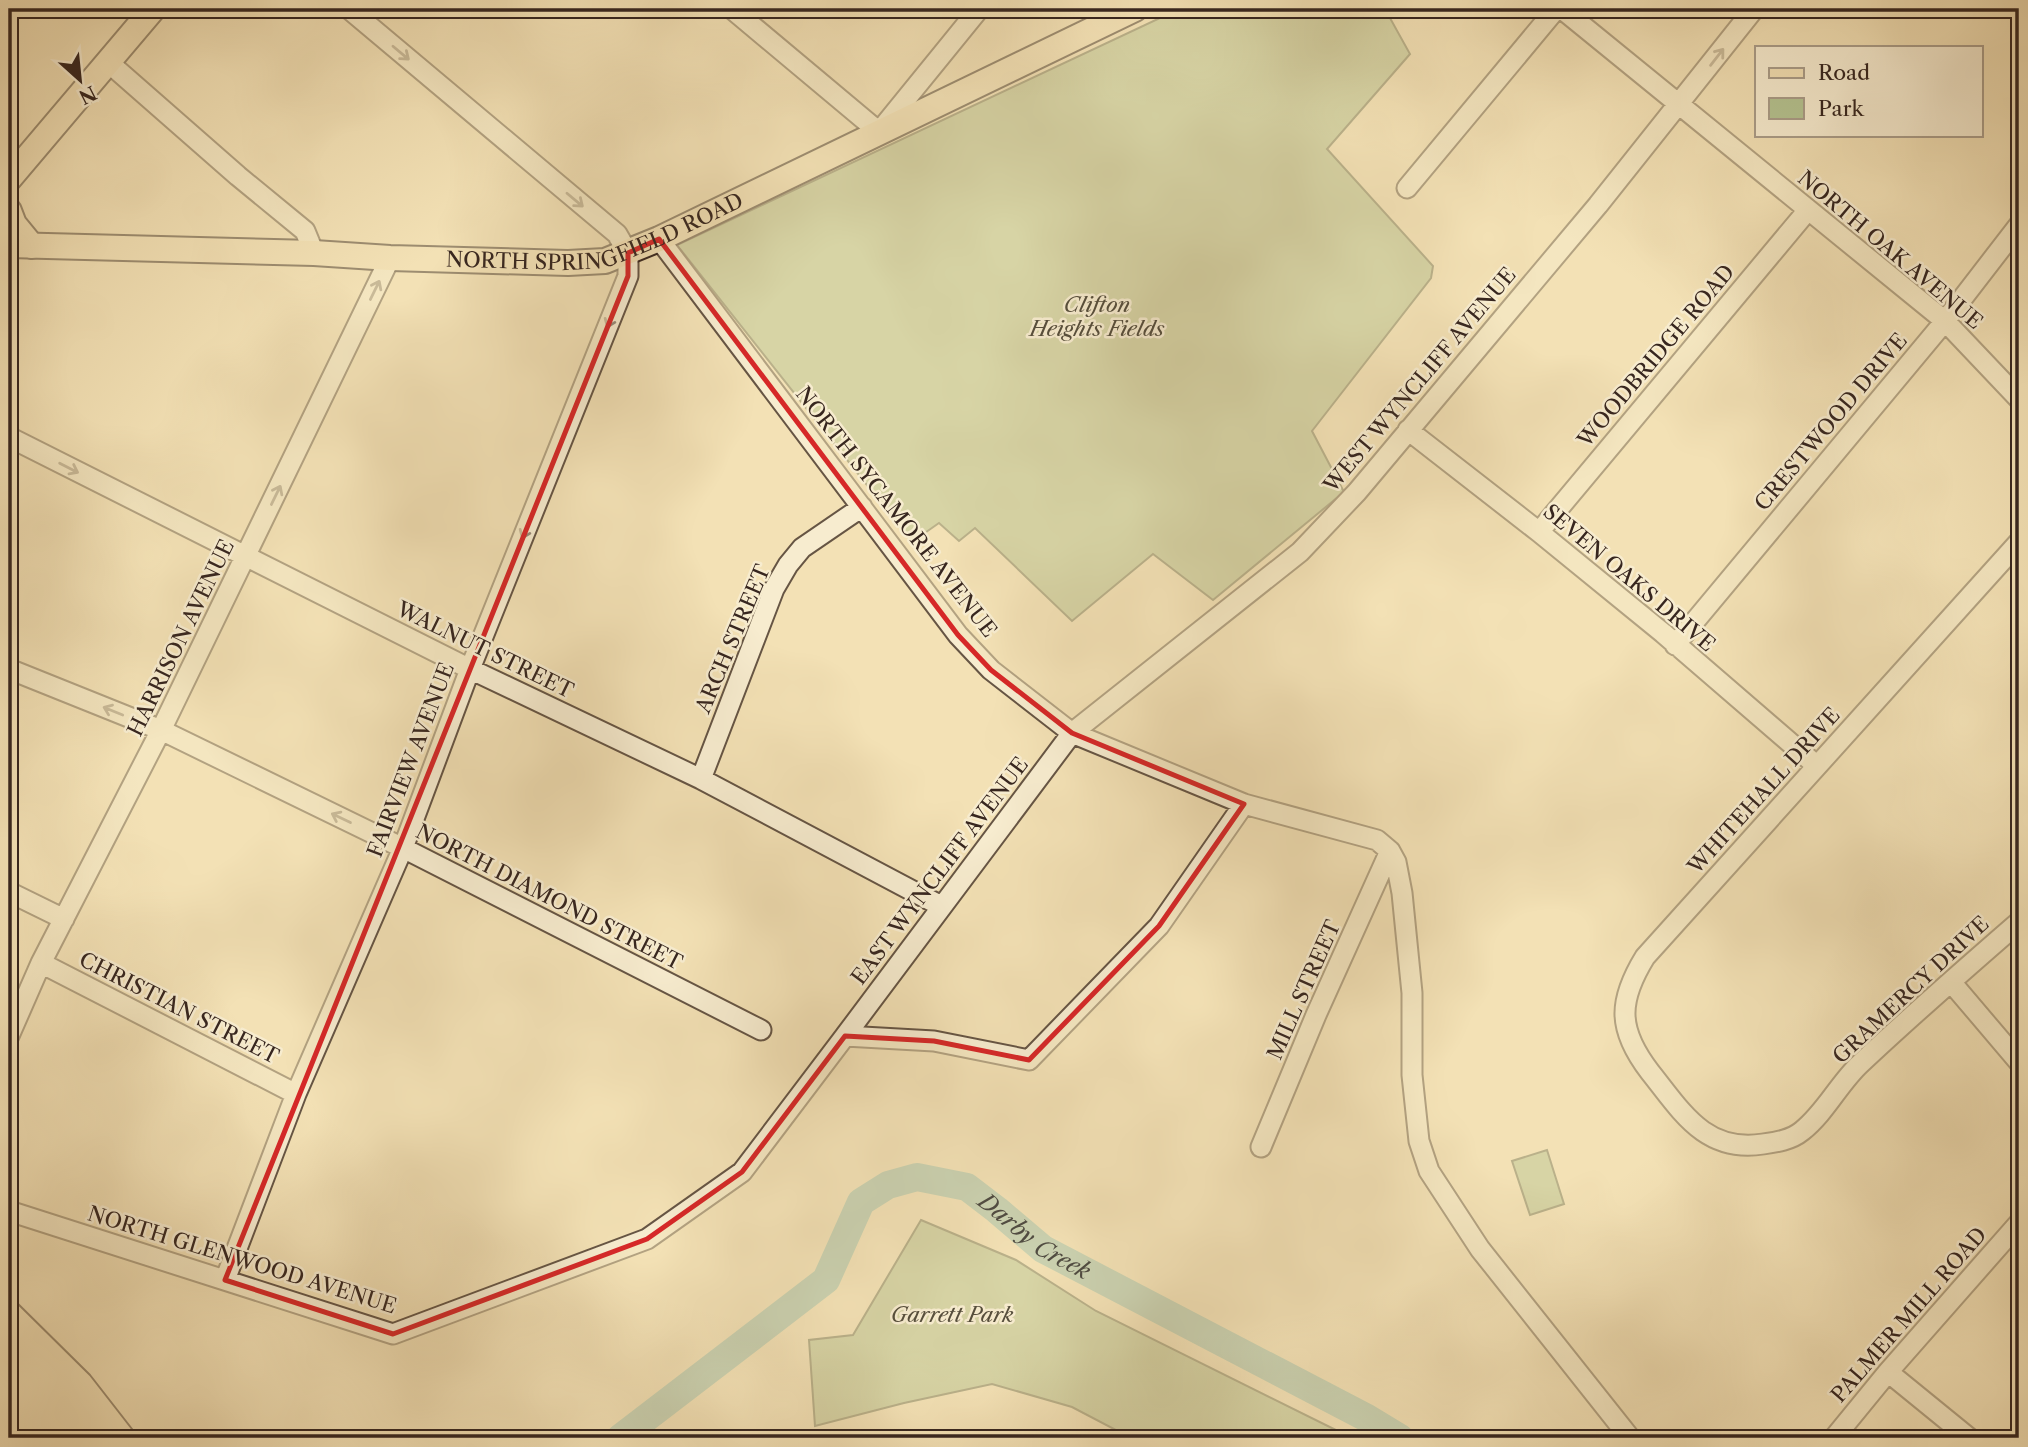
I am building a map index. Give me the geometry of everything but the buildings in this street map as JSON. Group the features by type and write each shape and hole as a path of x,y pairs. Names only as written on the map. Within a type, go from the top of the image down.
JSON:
{"main road":[{"path":"9,201 12,175 153,9"},
{"name":"NORTH SPRINGFIELD ROAD","path":"21,245 568,263 605,261 628,254 1135,9"},
{"path":"9,211 21,245"}],"street":[{"path":"349,9 617,234 628,254"},
{"path":"732,9 879,132 979,9"},
{"path":"1407,188 1556,9"},
{"name":"NORTH OAK AVENUE","path":"1562,9 1945,321 2019,399"},
{"name":"WEST WYNCLIFF AVENUE","path":"1072,733 1300,552 1357,492 1598,205 1754,9"},
{"path":"108,62 305,231 314,253"},
{"name":"WOODBRIDGE ROAD","path":"1539,532 1808,209"},
{"name":"CRESTWOOD DRIVE","path":"1675,645 1945,321 2019,225"},
{"name":"NORTH SYCAMORE AVENUE","path":"659,239 958,635 991,670 1072,733 1244,804 1377,840 1390,851"},
{"name":"FAIRVIEW AVENUE","path":"225,1280 296,1094 402,848 470,669 628,276 628,254"},
{"name":"HARRISON AVENUE","path":"9,1036 41,963 161,730 390,258"},
{"name":"SEVEN OAKS DRIVE","path":"1408,430 1539,532 1817,766"},
{"name":"WALNUT STREET","path":"9,437 470,669 701,779 941,906"},
{"name":"ARCH STREET","path":"701,779 781,577 803,548 862,507"},
{"name":"WHITEHALL DRIVE","path":"1666,1092 1644,1064 1628,1033 1624,1012 1632,979 1645,957 2019,542"},
{"name":"NORTH DIAMOND STREET","path":"9,669 161,730 402,848 761,1030"},
{"name":"EAST WYNCLIFF AVENUE","path":"845,1036 1072,733"},
{"path":"845,1036 934,1041 1028,1060 1159,926 1244,804"},
{"path":"1390,851 1400,877 1406,917 1412,993 1412,1075 1419,1141 1429,1171 1480,1250 1630,1438"},
{"name":"MILL STREET","path":"1261,1147 1316,1015 1390,851"},
{"path":"9,892 64,919"},
{"name":"GRAMERCY DRIVE","path":"1666,1092 1694,1127 1724,1143 1756,1145 1790,1139 1821,1113 1858,1066 2019,922"},
{"name":"CHRISTIAN STREET","path":"41,963 296,1094"},
{"path":"1951,982 2019,1062"},
{"name":"NORTH GLENWOOD AVENUE","path":"9,1211 393,1334 647,1239 742,1172 845,1036"},
{"name":"PALMER MILL ROAD","path":"1834,1438 1888,1372 2019,1223"},
{"path":"1888,1372 1969,1438"}],"highlighted area":[{"path":"659,239 958,635 991,670 1072,733 1244,804 1159,926 1029,1060 934,1041 845,1036 742,1172 647,1239 393,1334 225,1280 628,276 628,253"}],"green space":[{"name":"Clifton Heights Fields","path":"1179,9 1385,9 1410,54 1327,149 1433,266 1431,278 1312,431 1344,492 1213,600 1153,554 1072,621 975,528 959,541 939,523 912,542 677,245"},
{"path":"1547,1150 1564,1204 1530,1215 1512,1161"},
{"name":"Garrett Park","path":"921,1220 1016,1260 1096,1311 1352,1438 1131,1438 1072,1407 992,1384 815,1426 809,1340 853,1335"}],"waterway":[{"name":"Darby Creek","path":"620,1438 826,1280 861,1202 888,1185 917,1177 967,1187 1043,1249 1367,1418 1400,1438"}],"tram line":[{"path":"9,1295 90,1375 139,1438"}]}
